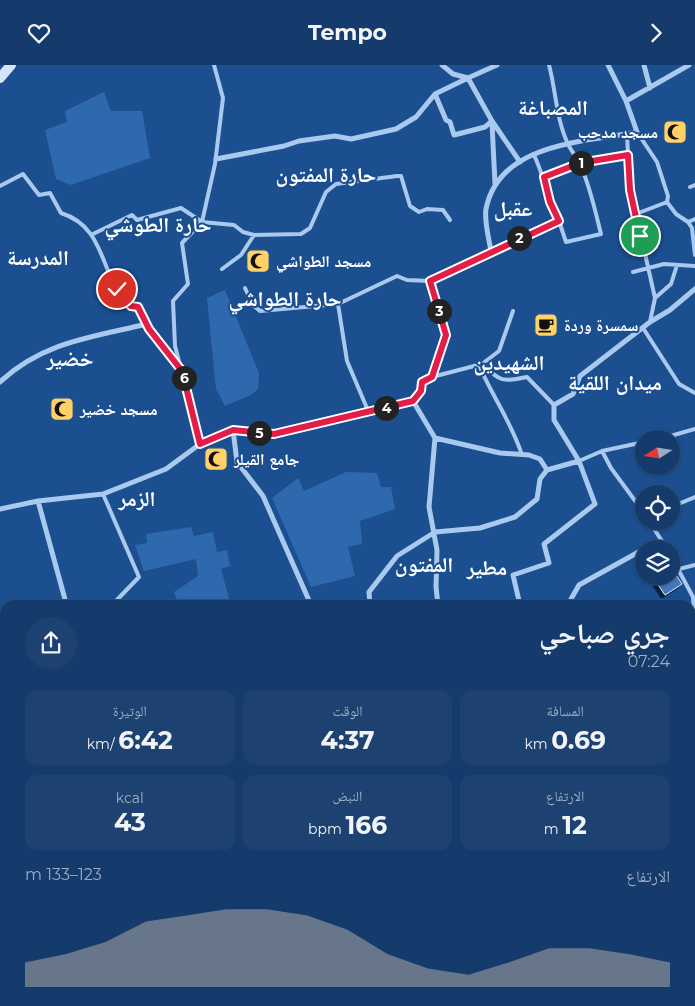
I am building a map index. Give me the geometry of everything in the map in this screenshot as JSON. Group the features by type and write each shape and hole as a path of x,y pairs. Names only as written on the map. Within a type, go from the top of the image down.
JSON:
{"street":[{"path":"0,78 11,65"},
{"path":"442,65 453,74 468,78 492,121 520,162"},
{"path":"216,159 284,146 298,141 335,136 352,139 396,129 416,117 435,94 497,65"},
{"path":"490,251 486,210 495,185 508,169 534,155 567,143 637,132 626,101 608,65"},
{"path":"644,65 650,87"},
{"path":"626,101 689,65"},
{"path":"435,94 446,120 450,121 454,135 485,127 492,121"},
{"path":"492,121 495,185"},
{"path":"519,600 514,575 549,563 544,544 595,504 579,461 554,420 554,405 573,394 580,376 650,322 670,310 695,289"},
{"path":"0,382 13,369 44,351 147,324"},
{"path":"0,509 38,501 103,493 166,469 200,444 233,430 274,434 369,413 413,401 435,438 429,507 435,532 438,600"},
{"path":"233,430 237,462 263,496 309,600"},
{"path":"435,438 500,453 540,459 547,470"},
{"path":"370,600 369,592 397,557 435,532 480,528 515,517 536,499 540,479 547,470 579,461"},
{"path":"38,501 65,600"},
{"path":"571,600 579,585 635,554"}],"lane":[{"path":"200,444 175,345 173,301 188,284 182,243 202,222 216,159 223,98 214,65"},
{"path":"534,155 544,177 550,202 566,242 601,234 592,195 580,163 567,143 553,92 554,82 549,65"},
{"path":"637,132 657,162 668,196 667,202 676,214 688,222 692,228 695,255"},
{"path":"627,134 630,190 655,298 650,322"},
{"path":"544,177 580,163 628,155"},
{"path":"0,186 23,174 39,195 50,193 61,213 72,217 93,234 117,289 131,306 138,307 147,324 182,371"},
{"path":"93,234 132,215 137,220 181,208 202,222 234,225 243,232 254,235 301,234 310,228 326,192 336,184 398,176 401,176 404,183 410,206 419,212 427,209 443,210 450,220"},
{"path":"636,214 667,202"},
{"path":"688,222 695,219"},
{"path":"244,288 252,305 260,311 338,304 397,276 407,280 430,281 490,251 559,221"},
{"path":"222,269 241,255 254,235"},
{"path":"633,272 664,264 695,266"},
{"path":"655,298 671,284 677,265"},
{"path":"430,281 446,335 432,377"},
{"path":"338,304 347,361 369,413"},
{"path":"413,401 421,391 422,382 432,377 480,365 499,351 513,311"},
{"path":"643,328 679,384 695,393"},
{"path":"480,365 505,382 528,377 554,405"},
{"path":"480,365 489,389 514,431 522,455"},
{"path":"680,433 695,429"},
{"path":"579,461 602,451 635,444"},
{"path":"602,451 611,468 635,501"},
{"path":"103,493 140,577 117,600"},
{"path":"680,503 695,497"},
{"path":"680,569 695,565"},
{"path":"680,571 693,600"}],"shaded area":[{"path":"104,92 111,111 142,111 150,158 71,185 56,179 45,130 67,122 65,111"},
{"path":"225,290 259,373 258,389 251,395 225,406 216,389 207,298"},
{"path":"346,472 377,473 381,487 391,487 395,509 360,521 362,544 348,547 355,576 311,587 272,498 298,478 304,491"},
{"path":"191,527 194,536 213,532 217,552 227,550 230,566 221,569 230,600 177,600 174,592 198,576 196,559 144,571 135,545 147,543 146,534"}],"building":[{"path":"680,581 682,584 665,595 658,585 680,585"}],"place":[{"name":"مسجد مدحب","path":"675,132"},
{"name":"مسجد الطواشي","path":"258,261"},
{"name":"سمسرة وردة","path":"546,325"},
{"name":"مسجد خضير","path":"62,409"},
{"name":"جامع القيلر","path":"216,459"}],"district":[{"name":"المصباغة","path":"553,107"},
{"name":"حارة المفتون","path":"326,174"},
{"name":"عقبل","path":"513,208"},
{"name":"حارة الطوشي","path":"158,224"},
{"name":"المدرسة","path":"38,257"},
{"name":"حارة الطواشي","path":"285,298"},
{"name":"خضير","path":"70,358"},
{"name":"الشهيدين","path":"509,362"},
{"name":"ميدان اللقية","path":"615,382"},
{"name":"الزمر","path":"137,498"},
{"name":"المفتون","path":"424,564"},
{"name":"مطير","path":"487,567"}],"route":[{"path":"117,289 131,306 138,307 149,329 182,371 200,444 233,430 274,434 369,413 413,401 421,391 422,382 432,377 446,335 430,281 514,240 559,221 550,202 544,177 580,163 628,155 630,190 640,236"}]}
